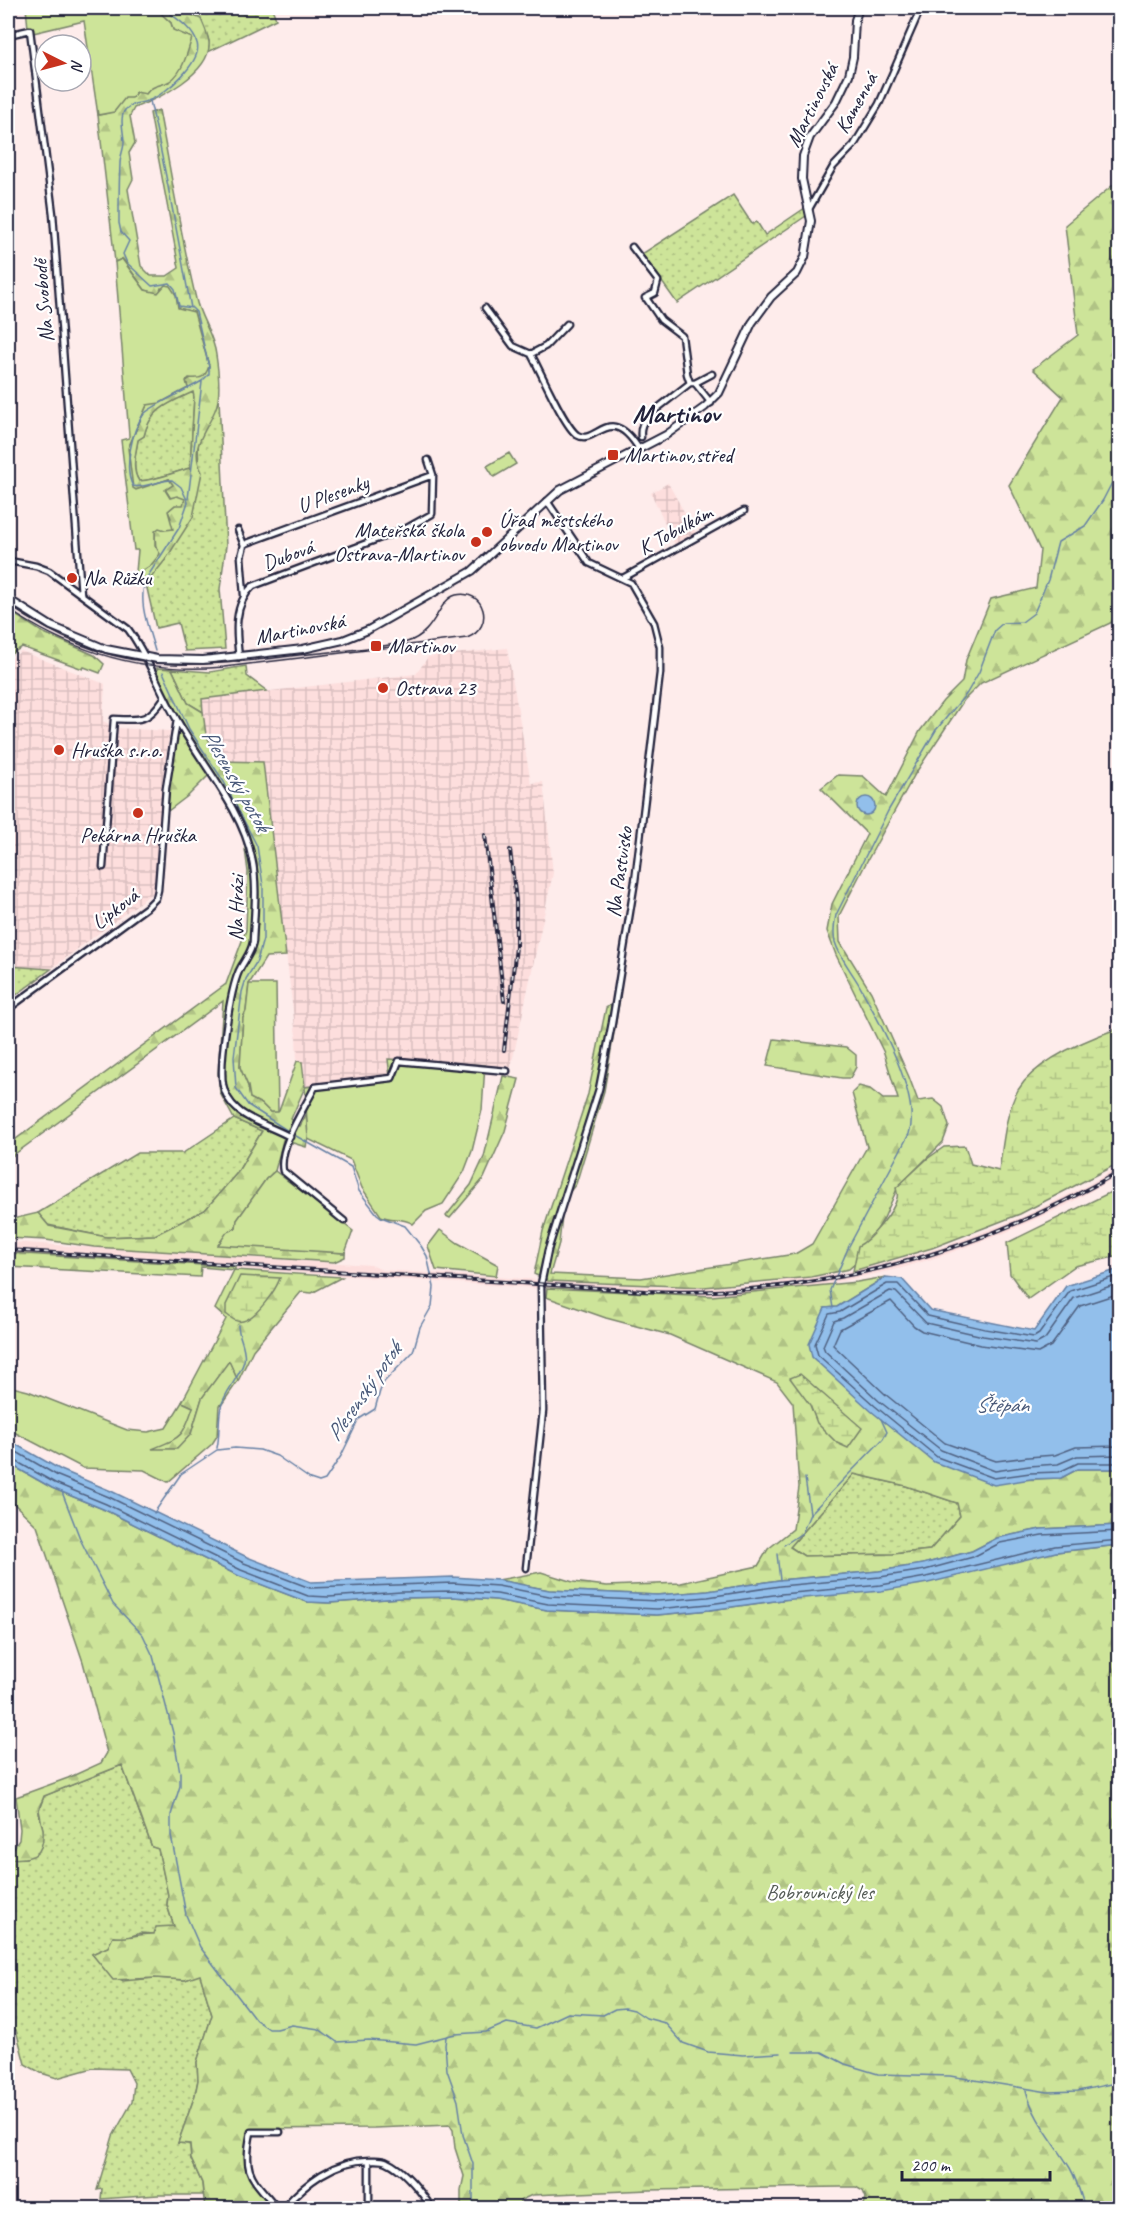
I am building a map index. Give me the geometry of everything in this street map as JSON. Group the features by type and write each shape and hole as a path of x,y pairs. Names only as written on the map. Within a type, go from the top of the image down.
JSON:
{"street":[{"name":"Martinovská","path":"8,599 66,634 106,649 144,657 183,660 239,657 314,647 342,640 368,630 472,571 567,485 666,435 711,403 724,384 752,322 771,297 797,273 803,262 811,223 802,174 804,152 810,137 836,102 849,75 853,57 855,20 859,8"},
{"name":"Kamenná","path":"809,209 833,167 854,145 879,104 921,8"},
{"name":"Na Svobodě","path":"8,35 30,30 53,214 81,594"},
{"path":"633,247 656,277 657,289 645,298 661,320 682,336 687,374 711,403"},
{"path":"485,308 513,346 531,354 575,433 585,436 615,426 623,428 639,449"},
{"path":"531,354 546,346 567,324"},
{"path":"647,445 641,437 640,430 643,421 693,383 712,374"},
{"path":"634,441 641,437"},
{"path":"428,460 433,476"},
{"name":"Dubová","path":"239,657 237,616 244,596 250,588 257,583 414,525 432,514 433,476"},
{"name":"U Plesenky","path":"244,545 433,476"},
{"name":"Na Pastvisko","path":"526,1568 543,1411 541,1284 548,1250 599,1089 635,881 660,673 660,647 654,623 631,583 589,563 547,501"},
{"name":"K Tobulkám","path":"623,578 744,511"},
{"path":"238,530 244,545 241,557 244,596"},
{"path":"8,546 9,561 49,571 128,629 144,657"},
{"name":"Na Hrázi","path":"144,657 164,698 231,808 244,833 253,865 255,899 253,942 251,952 239,970 233,989 223,1074 225,1093 239,1112 290,1137"},
{"path":"104,867 114,719 137,720 149,717 164,698"},
{"name":"Lipková","path":"8,1009 156,898 160,874 166,788 177,720"},
{"path":"344,1221 283,1171 281,1163 290,1137 315,1087 392,1078 399,1061 507,1071"},
{"path":"277,2208 250,2176 247,2152 251,2132 280,2132"},
{"path":"283,2208 313,2181 352,2160 381,2160 390,2164 413,2184 432,2208"},
{"path":"369,2160 369,2208"}],"shaded area":[{"path":"668,483 697,535 676,547 651,493"},
{"path":"507,648 531,783 543,782 553,873 511,1067 388,1059 390,1077 305,1087 302,1062 297,1061 296,1036 263,762 221,762 206,735 201,699 416,674 428,657"},
{"path":"21,651 105,684 103,721 117,728 170,731 164,771 155,891 51,969 8,966 8,661"},
{"path":"1119,1166 1119,1175 1065,1206 1007,1232 944,1255 902,1268 838,1282 727,1295 644,1295 8,1254 8,1242 371,1265 382,1270 590,1283 664,1287 744,1286 836,1274 879,1265 942,1247 1022,1217 1084,1187"}],"green space":[{"path":"26,8 155,8 171,23 173,30 192,38 184,63 172,80 152,88 146,94 136,92 132,98 125,98 114,112 98,115 93,81 93,33 86,33 84,21 33,33 31,27 28,28"},
{"path":"155,8 179,8 201,19 209,42 208,53 202,64 182,83 134,108 130,116 135,143 129,153 133,179 128,189 141,266 151,276 167,276 179,268 150,113 159,110 196,299 215,348 219,395 216,409 202,434 197,452 202,472 193,517 166,559 146,584 140,584 142,571 152,563 156,554 155,531 171,518 168,511 175,505 165,489 169,479 136,490 132,488 128,448 147,405 188,388 186,381 209,366 194,312 178,308 176,295 161,288 159,294 145,290 122,259 115,262 98,115 113,111 126,97 135,92 169,82 173,30 171,23","holes":["193,392 190,468 139,481 135,455 138,440 144,436 151,419 162,408 176,400"]},
{"path":"179,8 272,8 276,19 208,52 209,41 201,19"},
{"path":"1119,180 1119,619 981,683 964,700 915,774 839,916 840,942 871,992 918,1101 933,1099 943,1107 949,1126 943,1142 898,1187 884,1218 859,1260 849,1269 811,1277 704,1287 548,1281 534,1274 543,1231 588,1094 606,1008 620,998 604,1091 576,1184 564,1199 559,1243 550,1274 641,1278 795,1254 812,1244 867,1147 852,1093 859,1086 870,1089 883,1099 898,1099 884,1053 836,955 827,931 832,904 867,834 821,788 838,775 863,776 886,797 920,731 943,701 962,682 966,660 991,599 1036,588 1040,550 1009,485 1063,397 1033,369 1078,335 1065,225"},
{"path":"733,195 752,224 757,222 765,235 805,208 806,216 677,303 642,254"},
{"path":"122,259 145,290 158,293 165,285 170,286 176,295 178,308 194,312 209,366 202,377 189,378 186,381 188,388 160,403 147,405 128,448 133,488 136,490 169,479 173,485 165,490 170,498 177,496 185,499 183,505 175,505 168,511 173,529 159,528 155,531 155,545 160,554 151,565 142,571 140,584 135,583 138,550 134,550 121,440 129,438 115,262"},
{"path":"193,391 190,468 139,481 135,466 138,440 144,436 156,412"},
{"path":"219,399 226,546 220,589 225,649 185,651 178,623 156,628 146,584 169,555 175,543 198,468 200,436"},
{"path":"509,453 516,464 494,477 487,466"},
{"path":"8,610 42,632 94,655 104,664 100,673 22,647 8,656"},
{"path":"246,666 247,676 267,691 202,699 203,712 188,703 172,669 210,672"},
{"path":"157,668 172,669 188,703 203,712 206,735 221,761 263,762 286,956 266,957 249,984 243,1018 240,1067 250,1098 262,1104 270,1112 279,1111 297,1061 302,1062 305,1087 291,1119 300,1126 307,1113 306,1147 283,1140 275,1171 266,1179 237,1220 236,1227 219,1244 345,1253 345,1257 334,1262 94,1247 46,1240 8,1238 8,1220 38,1213 49,1226 107,1237 155,1235 205,1210 237,1173 262,1131 234,1119 220,1093 218,1074 223,1001 8,1159 8,1145 226,984 246,930 248,872 243,834 209,775 189,795 168,811 170,747 179,721 157,675"},
{"path":"8,966 51,969 8,1001"},
{"path":"249,984 276,984 278,1112 270,1112 262,1104 250,1098 240,1067 243,1018"},
{"path":"1119,1028 1119,1163 1020,1214 932,1248 853,1271 858,1246 887,1218 895,1204 896,1188 927,1159 944,1147 965,1146 971,1164 999,1171 1010,1109 1018,1090 1026,1079 1064,1052"},
{"path":"774,1039 846,1047 856,1055 856,1067 850,1078 842,1078 767,1066"},
{"path":"388,1059 485,1065 482,1110 472,1151 464,1172 443,1204 426,1211 413,1224 405,1220 381,1216 362,1188 351,1160 308,1139 305,1087 390,1077"},
{"path":"503,1076 519,1079 505,1131 484,1178 450,1218 446,1216 471,1185 484,1157"},
{"path":"234,1119 262,1131 237,1173 205,1210 155,1235 106,1237 48,1225 38,1213 137,1153 183,1153"},
{"path":"275,1171 353,1231 345,1253 218,1245 227,1232 236,1228 237,1220 266,1179"},
{"path":"1119,1188 1119,1256 1075,1266 1028,1299 1010,1274 1007,1243"},
{"path":"440,1230 458,1243 498,1265 496,1276 436,1270 428,1246"},
{"path":"8,1253 235,1267 235,1270 342,1277 312,1293 301,1292 253,1350 238,1381 229,1362 202,1398 191,1434 184,1443 177,1449 149,1450 193,1407 182,1402 226,1319 215,1309 234,1270 201,1267 200,1277 8,1267"},
{"path":"240,1276 280,1278 270,1296 254,1315 238,1321 226,1314 226,1305"},
{"path":"886,1277 837,1307 825,1308 1031,1479 1061,1478 1078,1469 1119,1469 1119,1525 1041,1529 997,1538 972,1551 923,1564 879,1571 779,1580 708,1591 657,1595 549,1590 498,1580 541,1572 573,1582 607,1586 681,1583 758,1566 768,1549 793,1529 799,1487 793,1403 777,1382 670,1335 606,1318 546,1297 547,1288 712,1296 857,1282","holes":["854,1474 906,1486 957,1503 960,1516 930,1550 893,1554 804,1556 790,1547"]},
{"path":"229,1361 238,1381 219,1405 217,1436 212,1444 168,1482 144,1470 83,1468 8,1429 8,1386 28,1391 127,1430 148,1432 166,1428 182,1402 193,1407 183,1431 175,1439 152,1449 177,1449 191,1434 202,1398"},
{"path":"800,1374 862,1428 848,1448 837,1443 817,1423 810,1405 790,1378"},
{"name":"Bobrovnický les","path":"8,1463 52,1488 103,1509 239,1576 307,1602 453,1597 496,1600 547,1610 657,1615 782,1600 1056,1552 1119,1545 1119,2208 863,2208 866,2198 863,2191 856,2187 841,2187 649,2190 532,2195 521,2200 518,2208 461,2208 464,2176 450,2125 251,2129 245,2154 246,2164 253,2181 275,2208 205,2208 202,2183 191,2159 190,2144 178,2143 195,2095 198,2080 197,2062 212,2015 200,1975 185,1980 155,1978 113,1980 92,1954 108,1947 113,1937 154,1934 156,1927 174,1926 167,1905 168,1895 158,1849 152,1847 122,1765 44,1796 39,1810 43,1829 42,1846 30,1857 8,1859 8,1850 13,1849 19,1840 16,1797 101,1763 107,1753 83,1662 37,1526 8,1498"},
{"path":"854,1474 906,1486 957,1503 960,1516 930,1550 893,1554 804,1556 790,1547"},
{"path":"122,1765 152,1847 158,1848 168,1895 167,1905 174,1927 154,1934 141,1933 125,1938 113,1937 108,1947 92,1954 123,1981 155,1978 185,1980 200,1974 212,2015 197,2062 198,2080 195,2095 178,2143 190,2144 191,2159 202,2183 203,2195 101,2199 102,2189 97,2190 113,2136 132,2102 134,2083 127,2069 93,2068 57,2078 41,2073 25,2064 16,2030 8,2026 8,1859 27,1858 43,1830 39,1810 44,1796"}],"water":[{"path":"866,797 872,800 875,806 872,812 866,815 860,812 857,806 860,800"},
{"name":"Štěpán","path":"1119,1269 1119,1469 1078,1469 1061,1478 1031,1479 994,1485 934,1462 871,1411 812,1357 809,1344 825,1308 837,1307 886,1277 902,1279 930,1310 1034,1331 1066,1286"},
{"path":"8,1440 61,1470 111,1491 247,1557 311,1582 453,1577 498,1580 549,1590 657,1595 708,1591 779,1580 879,1571 923,1564 972,1551 997,1538 1041,1529 1119,1525 1119,1545 1056,1552 928,1583 881,1591 657,1615 547,1610 496,1600 453,1597 307,1602 239,1576 103,1509 52,1488 8,1463"}],"waterway":[{"name":"Plesenský potok","path":"155,651 143,606 144,588 146,579 179,528 188,502 181,487 172,480 133,486 129,470 130,450 136,429 144,414 202,381 209,374 196,312 192,308 179,306 175,289 170,283 152,286 127,263 123,254 129,241 121,232 119,223 120,161 124,142 123,113 131,106 157,97 165,91 189,68 197,51 197,43 192,32 163,8"},
{"path":"150,101 191,308"},
{"path":"188,499 202,382"},
{"path":"833,1308 830,1290 849,1246 909,1134 911,1118 904,1078 896,1057 835,942 836,915 888,811 936,730 967,693 979,672 995,630 1003,623 1022,622 1034,613 1048,580 1058,542 1085,526 1103,500 1116,475 1120,473"},
{"name":"Plesenský potok","path":"163,672 189,729 224,782 257,846 263,885 263,939 257,961 246,979 242,992 234,1057 236,1088 248,1105 288,1131"},
{"name":"Plesenský potok","path":"154,1513 181,1474 217,1450 235,1448 260,1450 277,1456 310,1479 319,1482 325,1480 341,1456 359,1419 375,1409 384,1382 413,1352 420,1327 432,1306 434,1287 427,1256 421,1246 405,1226 377,1214 359,1191 351,1167 296,1136"},
{"path":"217,1448 223,1401 244,1361 238,1325"},
{"path":"784,1545 802,1533 810,1514 883,1439 887,1432 881,1419"},
{"path":"805,1478 810,1513"},
{"path":"62,1492 81,1541 113,1604 143,1635 153,1656 173,1733 180,1773 180,1786 171,1815 171,1835 186,1915 200,1947 256,2020 269,2029 292,2025 319,2029 337,2042 369,2040 416,2044 455,2034 486,2032 507,2023 536,2028 568,2013 603,2015 615,2009 625,2008 634,2010 646,2018 665,2023 683,2043 708,2052 743,2055 781,2053"},
{"path":"777,1554 780,1580"},
{"path":"446,2037 447,2070 458,2101 463,2135 473,2164 473,2202"},
{"path":"793,2052 822,2052 845,2064 878,2074 950,2076 1048,2092 1078,2091 1120,2082"},
{"path":"1026,2090 1039,2121 1072,2173 1085,2208"}],"tram line":[{"path":"8,605 45,628 114,656 148,662 182,664 257,660 407,642 425,632 445,603 456,595 466,594 474,597 483,610 484,618 476,633 467,638 224,667 195,668 138,663 84,649 58,638 8,609"}],"railway":[{"path":"485,835 504,1001"},
{"path":"504,1050 516,947 516,901 510,850"},
{"path":"8,1250 645,1291 708,1291 770,1287 831,1279 891,1266 950,1248 1008,1227 1065,1201 1120,1171"}],"place":[{"name":"Martinov,střed","path":"613,455"},
{"name":"Úřad městského obvodu Martinov","path":"487,532"},
{"name":"Mateřská škola Ostrava-Martinov","path":"476,542"},
{"name":"Na Růžku","path":"72,578"},
{"name":"Martinov","path":"376,646"},
{"name":"Ostrava 23","path":"383,688"},
{"name":"Hruška s.r.o.","path":"59,750"},
{"name":"Pekárna Hruška","path":"138,813"}],"district":[{"name":"Martinov","path":"676,413"}]}
